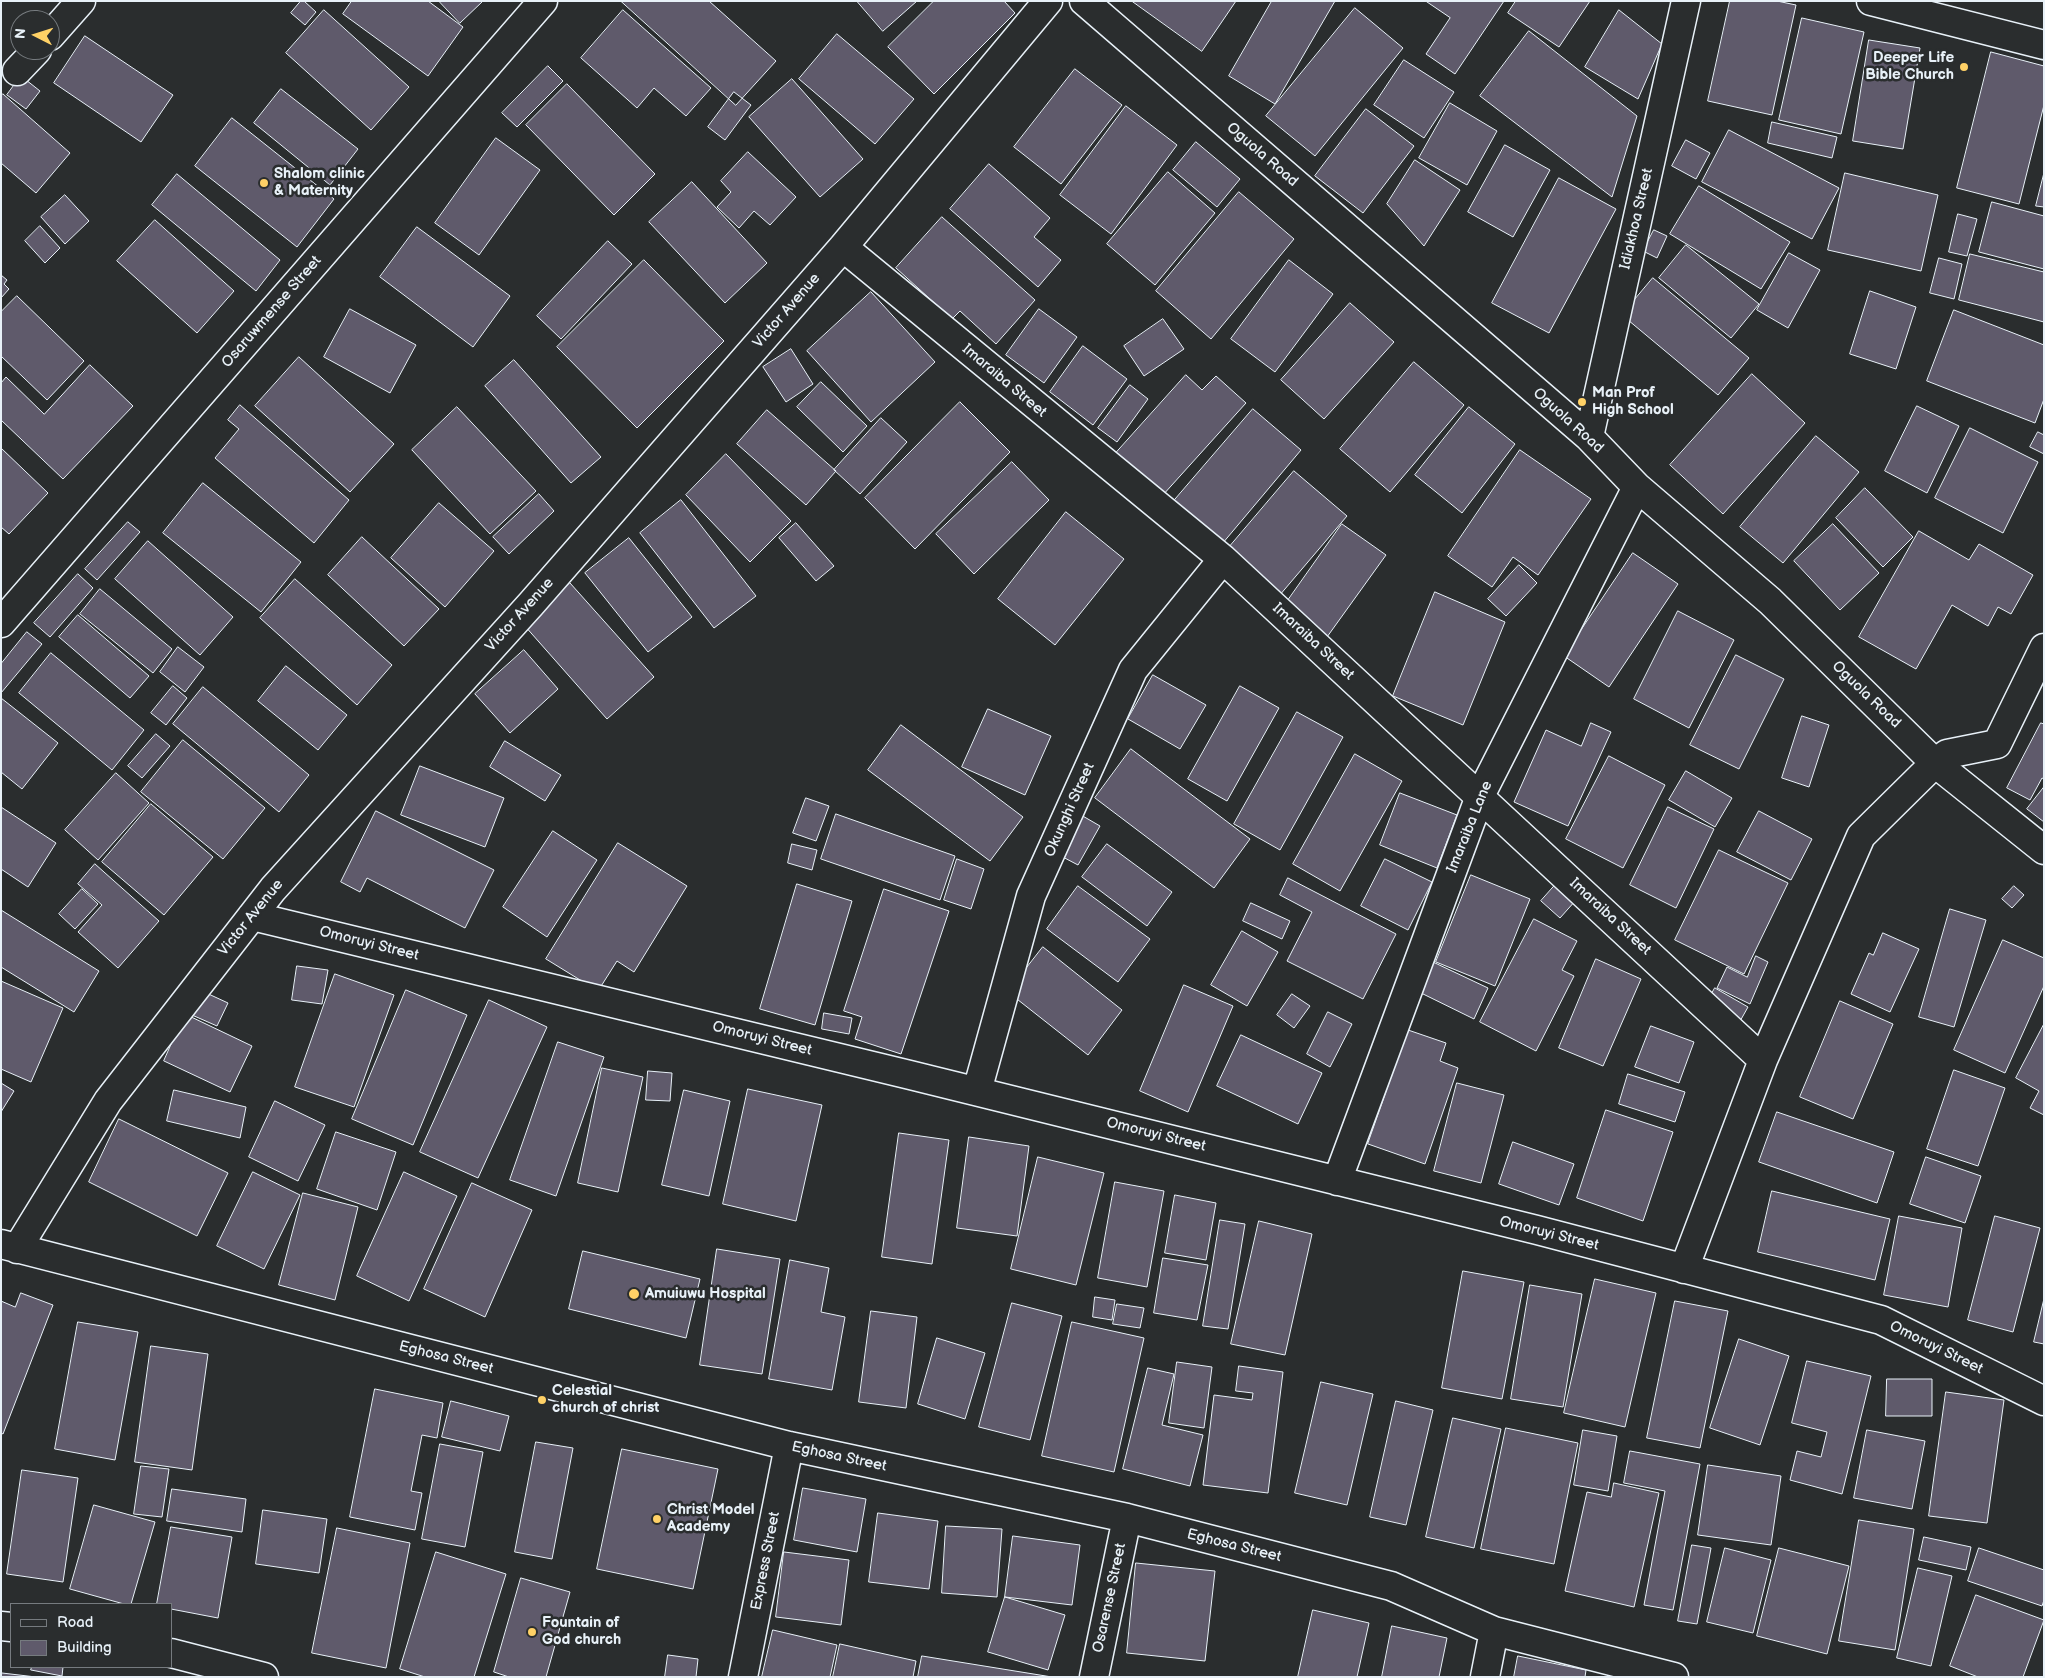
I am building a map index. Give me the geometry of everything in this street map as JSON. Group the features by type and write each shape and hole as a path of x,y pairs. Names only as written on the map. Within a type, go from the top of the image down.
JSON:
{"street":[{"path":"60,25 81,1"},
{"name":"Osaruwmense Street","path":"1,623 543,1"},
{"name":"Victor Avenue","path":"9,1246 108,1101 272,889 531,604 843,247 1048,1"},
{"name":"Oguola Road","path":"1084,1 1589,438 1637,487 1770,601 1935,763 2044,850"},
{"name":"Idiakhoa Street","path":"1589,438 1686,1"},
{"path":"1871,1 2044,45"},
{"path":"18,71 28,60"},
{"name":"Imaraiba Street","path":"843,247 1223,559 1764,1060"},
{"name":"Imaraiba Lane","path":"1337,1180 1480,796 1637,487"},
{"name":"Okunghi Street","path":"977,1091 1031,896 1133,670 1223,559"},
{"path":"1684,1269 1764,1060 1861,836 1935,763 1947,754 1997,744 2044,648"},
{"name":"Omoruyi Street","path":"252,916 1337,1180 1881,1320 2044,1401"},
{"name":"Eghosa Street","path":"9,1246 789,1446 1126,1518 1391,1586 1494,1631 1674,1677"},
{"name":"Express Street","path":"743,1677 789,1446"},
{"name":"Osarense Street","path":"1094,1677 1126,1518"},
{"path":"1485,1677 1494,1631"},
{"path":"172,1653 264,1677"}],"building":[{"path":"301,1 304,1 316,12 305,25 291,13"},
{"path":"352,1 428,1 463,27 428,76 343,14"},
{"path":"439,1 483,1 460,23"},
{"path":"621,1 709,1 776,61 736,105"},
{"path":"857,1 917,1 883,31"},
{"path":"934,1 1004,1 1015,13 934,94 888,47"},
{"path":"1132,1 1236,1 1202,51"},
{"path":"1272,1 1335,1 1275,104 1229,76"},
{"path":"1426,1 1504,1 1455,74 1426,54 1450,18"},
{"path":"1516,1 1590,1 1559,47 1508,13"},
{"path":"1730,1 1777,1 1796,5 1772,115 1708,101"},
{"path":"1355,8 1403,48 1315,156 1266,116"},
{"path":"324,10 409,87 371,130 286,53"},
{"path":"623,10 711,88 686,116 654,88 637,108 581,58"},
{"path":"1619,10 1662,44 1638,99 1585,67"},
{"path":"1802,18 1864,32 1841,134 1779,120"},
{"path":"1529,31 1637,116 1612,197 1480,96"},
{"path":"837,34 914,99 875,144 799,79"},
{"path":"85,36 173,95 141,142 54,83"},
{"path":"1869,40 1920,48 1903,149 1853,141"},
{"path":"1991,52 2044,66 2044,105 2019,204 1957,188"},
{"path":"1404,60 1454,92 1424,138 1374,105"},
{"path":"548,66 563,81 517,127 502,113"},
{"path":"1075,69 1122,105 1061,184 1014,147"},
{"path":"21,76 40,91 26,109 7,95"},
{"path":"792,79 863,159 820,197 749,117"},
{"path":"567,84 655,174 614,215 526,125"},
{"path":"281,89 358,149 330,185 254,123"},
{"path":"734,92 751,105 725,140 708,127"},
{"path":"3,94 70,153 36,193 1,163 1,96"},
{"path":"1450,103 1497,131 1467,185 1419,158"},
{"path":"1126,106 1177,145 1111,234 1060,195"},
{"path":"1366,109 1414,146 1363,213 1315,176"},
{"name":"Shalom clinic & Maternity","path":"232,118 334,199 297,247 195,166"},
{"path":"1772,122 1837,137 1832,158 1768,143"},
{"path":"1729,130 1839,188 1812,239 1702,182"},
{"path":"496,138 540,170 479,255 435,223"},
{"path":"1686,140 1710,153 1696,179 1672,166"},
{"path":"1196,142 1240,179 1217,207 1173,170"},
{"path":"1505,145 1550,170 1513,237 1468,212"},
{"path":"748,152 796,197 770,225 754,211 739,228 717,207 731,192 721,181"},
{"path":"1415,160 1460,190 1424,246 1387,204"},
{"path":"989,164 1050,218 1034,237 1061,260 1038,287 950,209"},
{"path":"1168,172 1215,213 1155,285 1107,244"},
{"path":"1845,173 1938,195 1921,271 1828,250"},
{"path":"2044,173 2044,207 2036,206"},
{"path":"177,174 280,260 256,291 152,205"},
{"path":"1559,178 1616,209 1549,333 1492,303"},
{"path":"692,182 767,263 725,303 649,222"},
{"path":"1699,186 1790,242 1761,289 1670,234"},
{"path":"1239,192 1294,239 1211,339 1156,291"},
{"path":"65,195 89,221 65,244 41,217"},
{"path":"1992,202 2044,216 2044,269 1979,252"},
{"path":"1958,214 1977,219 1967,256 1949,252"},
{"path":"942,217 1035,300 996,344 960,311 952,319 896,268"},
{"path":"155,220 234,291 197,333 117,261"},
{"path":"40,226 60,248 45,263 25,241"},
{"path":"417,227 510,296 473,347 380,277"},
{"path":"1654,230 1667,236 1657,258 1643,251"},
{"path":"608,241 632,264 561,339 537,316"},
{"path":"1686,245 1759,304 1731,338 1659,278"},
{"path":"1789,253 1820,270 1788,328 1757,310"},
{"path":"1970,254 2044,272 2044,322 1959,300"},
{"path":"1939,258 1962,264 1954,299 1930,293"},
{"path":"644,260 724,341 637,428 557,347"},
{"path":"1289,260 1333,294 1275,372 1231,339"},
{"path":"1,275 7,280 4,284 9,289 1,298"},
{"path":"1653,278 1749,358 1718,395 1622,315"},
{"path":"1870,291 1916,307 1896,369 1850,354"},
{"path":"871,292 935,362 871,422 807,351"},
{"path":"17,296 84,361 47,400 1,356 1,312"},
{"path":"1350,303 1394,342 1324,419 1281,380"},
{"path":"350,309 416,345 390,393 324,357"},
{"path":"1039,309 1077,337 1044,383 1006,355"},
{"path":"1954,310 2044,345 2044,399 2035,423 1927,381"},
{"path":"1163,319 1184,349 1144,376 1124,346"},
{"path":"1083,346 1127,379 1093,425 1050,392"},
{"path":"791,349 813,384 786,402 763,367"},
{"path":"299,357 394,444 350,492 255,406"},
{"path":"514,360 601,457 571,483 485,386"},
{"path":"1414,362 1464,405 1390,492 1340,449"},
{"path":"90,365 133,406 63,479 1,420 1,383 6,377 44,414"},
{"path":"1752,374 1805,423 1723,514 1670,465"},
{"path":"1186,375 1202,390 1216,376 1246,403 1162,496 1116,453"},
{"path":"821,382 867,426 843,452 797,407"},
{"path":"1130,385 1148,399 1117,442 1098,428"},
{"path":"960,402 1010,452 915,549 865,498"},
{"path":"240,405 349,500 314,543 215,458 239,429 228,420"},
{"path":"1917,406 1959,426 1927,493 1885,471"},
{"path":"457,407 536,491 490,534 412,450"},
{"path":"1469,407 1515,444 1462,513 1415,475"},
{"path":"1253,409 1301,450 1222,544 1173,502"},
{"path":"767,410 836,471 806,505 737,444"},
{"path":"881,418 907,442 860,494 834,470"},
{"path":"1970,428 2038,462 2003,533 1935,498"},
{"path":"2038,432 2044,435 2044,454 2030,447"},
{"path":"1816,436 1859,472 1783,563 1740,527"},
{"path":"1,448 48,493 9,534 1,527"},
{"path":"1520,450 1591,499 1538,575 1513,557 1492,587 1448,556"},
{"path":"726,454 791,521 750,562 686,495"},
{"path":"1012,462 1049,500 974,574 936,534"},
{"path":"1294,471 1347,516 1279,596 1226,551"},
{"path":"203,483 301,562 261,612 163,533"},
{"path":"1865,488 1913,537 1883,567 1836,518"},
{"path":"539,494 554,511 509,554 493,537"},
{"path":"681,500 756,596 714,628 640,533"},
{"path":"439,503 494,551 445,607 391,558"},
{"path":"1066,512 1124,559 1055,645 998,599"},
{"path":"128,522 140,532 97,580 85,569"},
{"path":"796,523 834,566 816,581 779,538"},
{"path":"1342,524 1386,555 1327,637 1284,606"},
{"path":"1833,524 1879,573 1840,610 1794,561"},
{"path":"1919,531 1969,560 1979,544 2033,575 2011,614 1998,607 1988,626 1952,605 1916,669 1859,637"},
{"path":"362,537 439,609 404,646 328,575"},
{"path":"629,538 692,617 648,652 585,573"},
{"path":"148,541 233,617 200,655 115,579"},
{"path":"1633,553 1678,584 1609,687 1564,656"},
{"path":"1519,565 1537,583 1506,616 1488,599"},
{"path":"78,574 93,588 50,637 34,623"},
{"path":"295,579 392,665 357,705 260,618"},
{"path":"570,583 654,677 607,719 524,625"},
{"path":"100,589 172,649 153,673 80,614"},
{"path":"1435,592 1505,622 1463,725 1393,696"},
{"path":"1678,611 1734,640 1689,728 1634,699"},
{"path":"78,615 149,676 130,698 59,637"},
{"path":"27,632 42,644 1,693 1,664"},
{"path":"178,647 204,667 185,692 160,672"},
{"path":"524,650 558,689 510,733 475,694"},
{"path":"51,653 144,730 112,770 19,693"},
{"path":"1736,655 1784,679 1739,769 1690,745"},
{"path":"286,666 347,715 318,750 258,701"},
{"path":"1153,675 1206,705 1180,749 1128,719"},
{"path":"173,686 187,698 166,725 151,713"},
{"path":"1240,686 1279,708 1227,801 1188,779"},
{"path":"203,687 309,775 279,812 173,724"},
{"path":"1,698 58,743 22,789 1,772"},
{"path":"988,709 1051,736 1025,795 962,767"},
{"path":"1297,712 1343,737 1280,850 1234,824"},
{"path":"1802,716 1829,725 1809,787 1782,778"},
{"path":"1591,723 1611,732 1568,826 1514,802 1546,730 1581,746"},
{"path":"2041,723 2044,724 2044,779 2042,778 2030,800 2007,788"},
{"path":"901,725 1023,817 990,861 868,770"},
{"path":"156,734 170,746 142,778 128,766"},
{"path":"183,740 265,808 223,859 141,792"},
{"path":"505,741 561,775 545,801 490,767"},
{"path":"1131,749 1250,839 1214,888 1095,798"},
{"path":"1355,754 1402,781 1340,891 1293,864"},
{"path":"1609,756 1665,785 1623,868 1566,839"},
{"path":"420,766 504,798 485,847 401,815"},
{"path":"1686,771 1732,798 1715,827 1669,800"},
{"path":"116,773 149,803 98,860 65,830"},
{"path":"2044,787 2044,822 2027,809"},
{"path":"1400,793 1457,815 1437,868 1380,845"},
{"path":"806,798 829,806 816,841 793,833"},
{"path":"151,804 213,857 164,915 102,862"},
{"path":"1,807 56,843 28,887 1,869"},
{"path":"1668,807 1714,829 1676,908 1630,885"},
{"path":"376,811 494,870 465,928 367,878 360,892 341,882"},
{"path":"1759,811 1812,839 1791,880 1737,852"},
{"path":"836,814 955,856 940,900 821,859"},
{"path":"1081,815 1100,826 1078,865 1059,855"},
{"path":"553,831 597,860 547,937 503,907"},
{"path":"618,843 687,886 634,972 617,961 598,991 546,959"},
{"path":"792,844 817,850 812,870 788,863"},
{"path":"1107,844 1172,892 1147,926 1082,877"},
{"path":"1719,850 1788,883 1744,974 1675,940"},
{"path":"957,859 984,869 971,909 944,900"},
{"path":"1385,859 1432,882 1408,930 1361,906"},
{"path":"95,864 159,921 118,968 78,932 102,905 78,884"},
{"path":"1471,875 1530,899 1495,986 1436,962"},
{"path":"1288,878 1396,934 1363,999 1287,961 1312,912 1280,895"},
{"path":"1557,883 1576,900 1560,918 1541,901"},
{"path":"797,884 852,901 815,1025 760,1009"},
{"path":"1078,886 1150,939 1118,982 1047,929"},
{"path":"2014,886 2024,895 2012,908 2002,899"},
{"path":"82,889 98,904 75,929 59,914"},
{"path":"884,889 949,911 901,1054 855,1039 862,1017 844,1011"},
{"path":"1251,903 1290,921 1282,939 1243,921"},
{"path":"1950,909 1986,920 1954,1027 1919,1017"},
{"path":"1,910 99,971 74,1012 1,967"},
{"path":"1534,919 1577,941 1562,970 1574,976 1536,1051 1480,1022"},
{"path":"1242,931 1278,952 1247,1006 1211,985"},
{"path":"1883,933 1919,949 1890,1012 1851,994 1869,953 1873,955"},
{"path":"2003,940 2044,958 2044,986 2005,1073 1954,1050"},
{"path":"1043,947 1122,1010 1088,1055 1008,992"},
{"path":"1756,956 1768,962 1750,1004 1717,988 1727,967 1747,977"},
{"path":"1596,959 1641,979 1603,1066 1559,1048"},
{"path":"1433,962 1488,988 1474,1019 1419,992"},
{"path":"297,966 328,970 322,1004 292,1000"},
{"path":"335,974 394,995 354,1107 295,1087"},
{"path":"1,981 63,1008 31,1082 1,1069"},
{"path":"1184,985 1233,1006 1188,1112 1140,1091"},
{"path":"1715,988 1748,1007 1739,1023 1706,1004"},
{"path":"406,990 467,1015 413,1145 352,1119"},
{"path":"202,991 228,1003 217,1026 192,1015"},
{"path":"1292,994 1310,1006 1294,1028 1277,1015"},
{"path":"489,1000 547,1027 478,1178 420,1152"},
{"path":"1840,1001 1893,1024 1853,1119 1800,1097"},
{"path":"1328,1012 1352,1024 1330,1067 1307,1054"},
{"path":"824,1013 852,1018 849,1034 822,1029"},
{"path":"185,1014 252,1046 230,1092 164,1061"},
{"path":"2044,1024 2044,1115 2030,1108 2039,1091 2016,1078"},
{"path":"1651,1026 1694,1042 1679,1083 1635,1067"},
{"path":"1408,1030 1446,1043 1440,1061 1458,1068 1425,1164 1368,1144"},
{"path":"1241,1035 1322,1073 1298,1124 1217,1086"},
{"path":"558,1042 604,1057 556,1196 510,1180"},
{"path":"602,1068 643,1077 618,1192 578,1183"},
{"path":"1954,1070 2005,1088 1978,1166 1927,1149"},
{"path":"648,1071 672,1073 670,1101 646,1100"},
{"path":"1628,1074 1685,1092 1675,1122 1619,1104"},
{"path":"1,1083 14,1091 1,1112"},
{"path":"1457,1083 1504,1095 1481,1183 1434,1171"},
{"path":"748,1089 822,1105 796,1221 723,1204"},
{"path":"174,1090 246,1107 240,1138 167,1121"},
{"path":"684,1090 730,1101 709,1196 662,1185"},
{"path":"275,1101 325,1125 298,1181 249,1157"},
{"path":"1606,1110 1673,1132 1643,1221 1577,1198"},
{"path":"1777,1112 1894,1152 1877,1203 1759,1162"},
{"path":"119,1119 228,1173 197,1236 89,1182"},
{"path":"336,1132 396,1152 377,1210 317,1189"},
{"path":"899,1133 949,1140 932,1264 882,1257"},
{"path":"969,1137 1029,1146 1017,1236 957,1228"},
{"path":"1513,1142 1574,1164 1559,1205 1499,1184"},
{"path":"1038,1157 1104,1173 1076,1285 1011,1269"},
{"path":"1926,1157 1981,1176 1965,1223 1910,1204"},
{"path":"253,1172 300,1195 264,1269 217,1246"},
{"path":"404,1172 457,1196 409,1301 357,1276"},
{"path":"1115,1182 1164,1191 1147,1287 1098,1278"},
{"path":"472,1183 532,1210 485,1317 424,1289"},
{"path":"1772,1191 1890,1219 1875,1280 1758,1252"},
{"path":"303,1193 358,1207 335,1300 279,1285"},
{"path":"1175,1195 1216,1203 1206,1260 1165,1253"},
{"path":"1899,1216 1962,1228 1948,1307 1884,1295"},
{"path":"1995,1216 2040,1228 2013,1332 1968,1320"},
{"path":"1220,1220 1245,1224 1228,1329 1203,1326"},
{"path":"1259,1221 1312,1234 1285,1355 1231,1344"},
{"path":"717,1249 780,1259 762,1374 700,1365"},
{"name":"Amuiuwu Hospital","path":"583,1251 700,1279 686,1338 569,1309"},
{"path":"1163,1258 1208,1265 1197,1320 1154,1313"},
{"path":"790,1260 829,1268 821,1312 845,1317 832,1390 769,1379"},
{"path":"1463,1271 1524,1282 1502,1399 1442,1388"},
{"path":"1595,1279 1656,1293 1625,1427 1564,1413"},
{"path":"1530,1285 1582,1294 1563,1407 1511,1399"},
{"path":"21,1293 53,1305 3,1434 1,1433 1,1301 15,1307"},
{"path":"1095,1297 1115,1300 1112,1320 1093,1317"},
{"path":"2044,1299 2044,1344 2034,1342"},
{"path":"1675,1301 1728,1311 1700,1448 1647,1438"},
{"path":"1012,1303 1062,1316 1030,1440 979,1427"},
{"path":"1117,1304 1144,1308 1140,1328 1113,1324"},
{"path":"871,1311 917,1317 906,1408 859,1402"},
{"path":"78,1322 138,1332 115,1460 55,1449"},
{"path":"1072,1322 1144,1338 1114,1472 1042,1456"},
{"path":"937,1338 985,1353 965,1419 918,1404"},
{"path":"1739,1339 1789,1356 1760,1445 1710,1428"},
{"path":"151,1346 208,1354 192,1470 135,1462"},
{"path":"1807,1361 1871,1376 1842,1494 1790,1480 1797,1451 1821,1457 1827,1432 1792,1423"},
{"path":"1177,1362 1212,1367 1204,1428 1169,1423"},
{"path":"1239,1366 1283,1372 1268,1493 1203,1485 1214,1395 1252,1400 1253,1393 1236,1391"},
{"path":"1148,1368 1174,1374 1162,1425 1203,1435 1190,1486 1123,1469"},
{"path":"1887,1379 1932,1379 1932,1416 1886,1416"},
{"path":"1321,1382 1373,1394 1347,1505 1295,1493"},
{"path":"375,1389 443,1403 437,1438 422,1435 411,1491 422,1493 415,1530 350,1517"},
{"path":"1946,1392 2004,1400 1987,1523 1929,1516"},
{"path":"451,1401 509,1416 500,1451 442,1437"},
{"path":"1396,1401 1433,1410 1406,1525 1370,1517"},
{"path":"1453,1418 1501,1429 1474,1548 1426,1537"},
{"path":"1506,1428 1578,1443 1554,1564 1481,1549"},
{"path":"1583,1430 1617,1436 1608,1491 1574,1485"},
{"path":"1867,1430 1925,1441 1912,1509 1854,1498"},
{"path":"536,1442 573,1448 552,1559 515,1552"},
{"path":"440,1444 483,1452 465,1547 422,1539"},
{"name":"Christ Model Academy","path":"622,1449 718,1469 693,1589 597,1569"},
{"path":"1630,1451 1700,1464 1673,1610 1644,1605 1665,1491 1624,1483"},
{"path":"1708,1465 1781,1476 1771,1545 1698,1535"},
{"path":"141,1466 169,1469 162,1517 134,1514"},
{"path":"22,1470 78,1478 63,1582 7,1574"},
{"path":"1614,1483 1659,1493 1634,1607 1565,1591 1587,1492 1611,1497"},
{"path":"803,1488 866,1499 857,1552 794,1540"},
{"path":"172,1489 246,1499 242,1532 167,1521"},
{"path":"94,1505 155,1522 131,1603 120,1603 70,1589"},
{"path":"263,1510 327,1519 319,1573 256,1564"},
{"path":"878,1513 938,1521 929,1589 869,1582"},
{"path":"1859,1520 1914,1529 1895,1650 1839,1641"},
{"path":"946,1526 1002,1529 997,1597 942,1593"},
{"path":"171,1527 232,1537 218,1618 172,1609 172,1603 157,1603"},
{"path":"337,1528 410,1543 386,1668 312,1653"},
{"path":"1013,1536 1080,1545 1072,1605 1005,1597"},
{"path":"1924,1537 1971,1547 1966,1570 1919,1560"},
{"path":"1692,1545 1711,1548 1697,1624 1678,1621"},
{"path":"1725,1548 1771,1560 1753,1633 1707,1622"},
{"path":"1779,1548 1849,1566 1827,1654 1757,1636"},
{"path":"1979,1548 2044,1570 2044,1600 2042,1606 1968,1581"},
{"path":"436,1552 506,1574 474,1677 425,1677 400,1669"},
{"path":"784,1552 849,1560 841,1625 776,1617"},
{"path":"1136,1563 1215,1571 1205,1661 1127,1653"},
{"path":"1918,1568 1952,1576 1931,1666 1897,1658"},
{"name":"Fountain of God church","path":"521,1578 570,1592 546,1677 509,1677 494,1672"},
{"path":"1976,1595 2044,1620 2023,1677 1978,1677 1950,1666"},
{"path":"1005,1597 1065,1615 1048,1670 988,1652"},
{"path":"1313,1610 1369,1623 1357,1677 1298,1677"},
{"path":"1392,1626 1447,1638 1439,1677 1382,1677"},
{"path":"773,1630 837,1645 830,1677 762,1677"},
{"path":"840,1644 916,1661 913,1677 833,1677"},
{"path":"668,1655 698,1659 696,1677 665,1677"},
{"path":"922,1656 1052,1677 918,1677"},
{"path":"1518,1656 1586,1670 1585,1677 1514,1677"},
{"path":"32,1668 63,1668 62,1676 31,1670"},
{"path":"2,1673 36,1677 1,1677"}],"place":[{"name":"Deeper Life Bible Church","path":"1964,67"},
{"name":"Shalom clinic & Maternity","path":"264,183"},
{"name":"Man Prof High School","path":"1582,402"},
{"name":"Amuiuwu Hospital","path":"634,1294"},
{"name":"Celestial church of christ","path":"542,1400"},
{"name":"Christ Model Academy","path":"657,1519"},
{"name":"Fountain of God church","path":"532,1632"}]}
